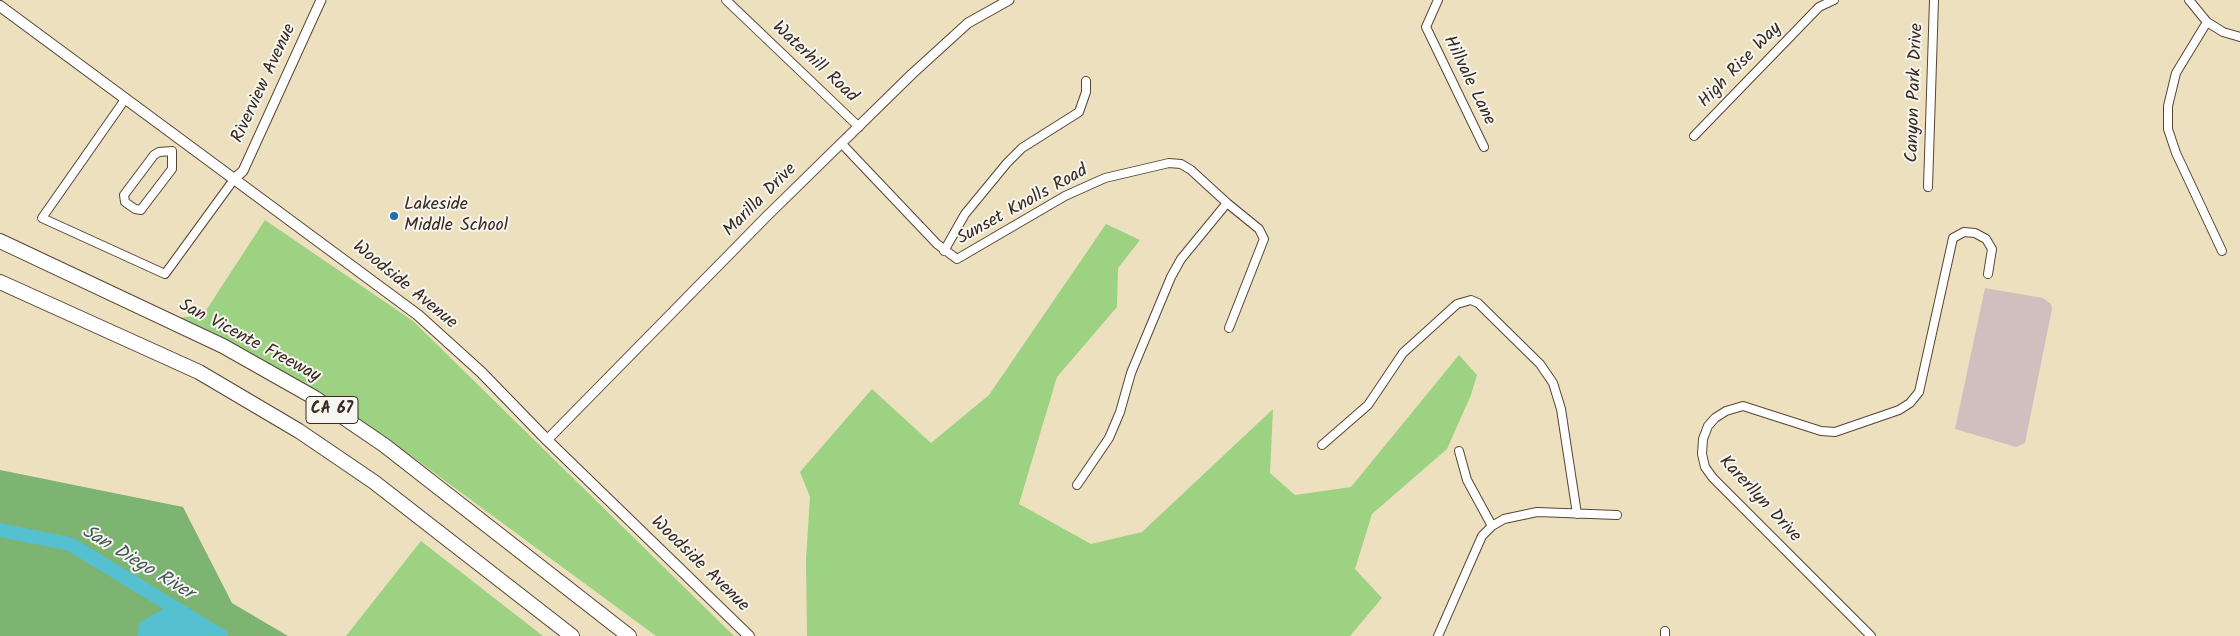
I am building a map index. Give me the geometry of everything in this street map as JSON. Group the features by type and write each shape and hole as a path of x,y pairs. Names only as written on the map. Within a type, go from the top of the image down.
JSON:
{"highway":[{"name":"San Vicente Freeway","path":"0,241 223,346 315,398 384,444 629,636"},
{"name":"CA 67","path":"0,282 199,372 299,431 374,482 572,636"}],"main road":[{"name":"Woodside Avenue","path":"0,6 418,315 481,372 547,440 750,636"}],"street":[{"name":"Riverview Avenue","path":"235,178 243,171 321,0"},
{"name":"Waterhill Road","path":"726,0 860,127"},
{"name":"Marilla Drive","path":"547,440 954,34 982,13 1010,0"},
{"name":"Hillvale Lane","path":"1438,0 1426,27 1484,147"},
{"name":"High Rise Way","path":"1694,136 1819,7 1834,0"},
{"name":"Canyon Park Drive","path":"1928,187 1934,0"},
{"path":"2188,0 2207,22 2223,32 2240,37"},
{"path":"2207,22 2176,74 2168,106 2168,129 2176,153 2222,251"},
{"path":"944,251 964,214 1007,163 1022,148 1079,112 1086,92 1086,81"},
{"path":"126,98 42,218 165,274 235,178"},
{"path":"172,152 160,152 154,155 124,195 125,202 135,209 141,210 172,169 172,152 181,139"},
{"name":"Sunset Knolls Road","path":"842,144 944,251 958,259 1065,196 1105,178 1169,163 1181,164 1191,170 1227,203"},
{"path":"1077,485 1109,438 1120,412 1131,373 1171,277 1181,259 1227,203 1259,229 1264,239 1229,328"},
{"name":"Karerllyn Drive","path":"1871,636 1713,478 1705,467 1702,454 1703,439 1708,426 1716,418 1726,411 1743,406 1821,432 1835,432 1899,410 1910,404 1919,392 1953,238 1964,232 1975,233 1986,239 1992,249 1988,274"},
{"path":"1322,445 1368,405 1403,353 1457,304 1471,300 1478,303 1540,364 1553,382 1561,409 1577,514"},
{"path":"1459,451 1467,480 1492,526"},
{"path":"1438,636 1482,536 1492,526 1504,519 1537,512 1617,515"}],"shaded area":[{"path":"1985,288 2043,298 2051,304 2052,309 2025,443 2016,447 1955,429"}],"green space":[{"path":"265,220 413,321 734,636 656,636 414,458 297,383 178,318 203,315"},
{"path":"1106,224 1140,240 1118,268 1117,307 1057,377 1019,504 1091,544 1142,532 1273,409 1270,473 1295,495 1351,487 1459,355 1477,375 1471,395 1447,449 1372,514 1355,569 1382,598 1350,636 807,636 806,559 810,497 800,472 872,389 931,443 989,395"},
{"path":"0,470 183,507 232,603 288,636 0,636"},
{"path":"421,541 543,636 346,636"}],"water":[{"path":"170,605 221,636 138,636 139,623"}],"waterway":[{"name":"San Diego River","path":"0,530 70,544 221,636"}],"place":[{"name":"Lakeside Middle School","path":"394,216"}]}
